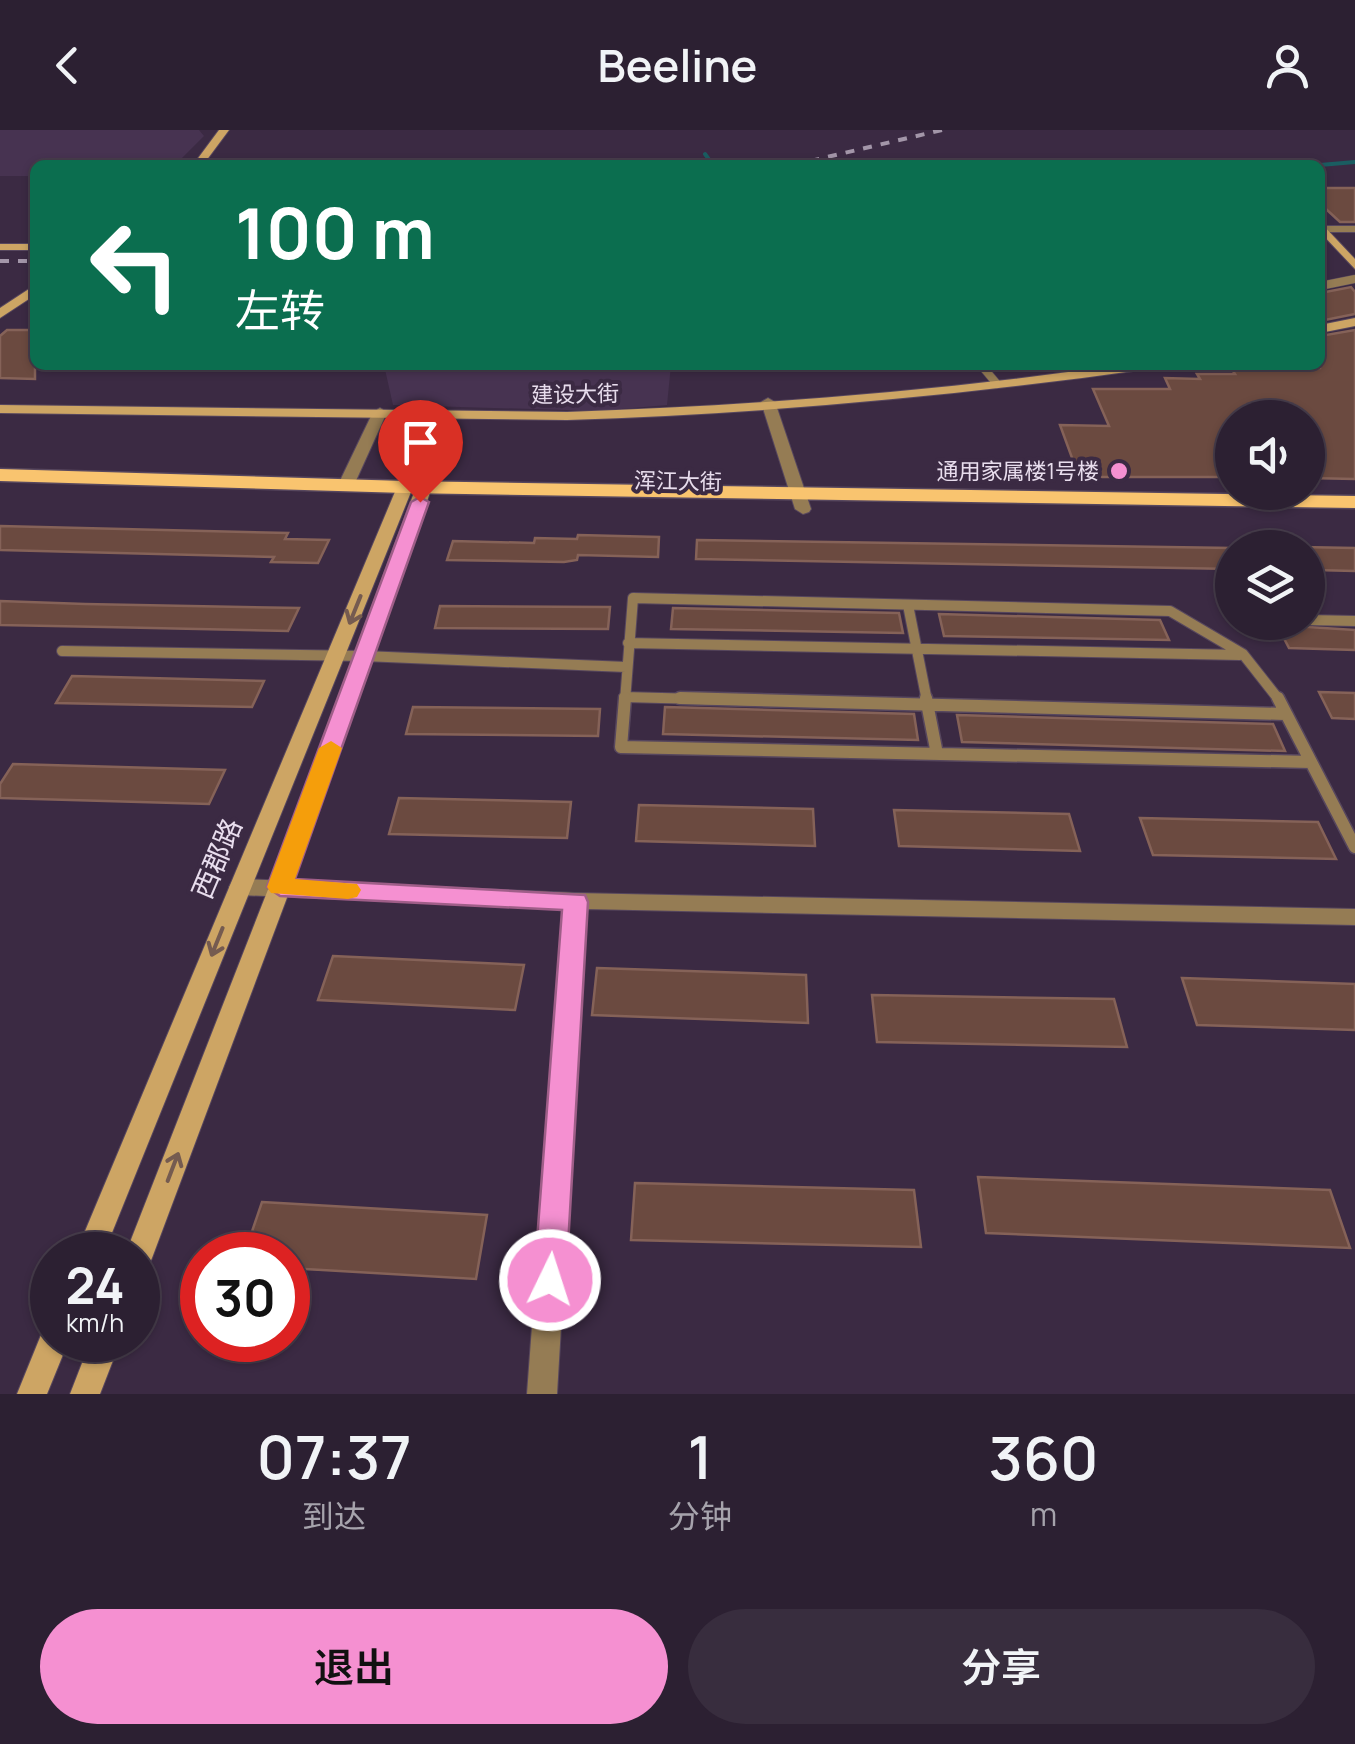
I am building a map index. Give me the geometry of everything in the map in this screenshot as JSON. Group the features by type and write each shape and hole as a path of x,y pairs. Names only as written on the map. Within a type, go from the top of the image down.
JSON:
{"main road":[{"path":"0,475 346,485 412,494"},
{"name":"浑江大街","path":"0,490 801,501 1355,518"},
{"path":"801,501 1355,502"}],"street":[{"path":"202,160 224,130"},
{"path":"1325,232 1355,266"},
{"path":"0,246 30,247"},
{"path":"0,314 30,293"},
{"path":"1325,329 1355,322"},
{"name":"建设大街","path":"0,409 566,416 659,413 996,384 1108,370"},
{"path":"768,402 801,501"},
{"path":"346,485 380,412"},
{"path":"148,1232 364,656 412,494"},
{"name":"西郡路","path":"98,1232 336,655 412,494"},
{"path":"240,887 576,902 1355,918"},
{"path":"542,1394 576,902"},
{"path":"32,1394 45,1362"},
{"path":"85,1394 97,1362"}],"lane":[{"path":"1325,228 1355,229"},
{"path":"1325,284 1355,279"},
{"path":"985,370 996,384"},
{"path":"1310,762 621,747 634,598 1170,611 1244,655 1266,677 1355,847"},
{"path":"908,605 938,754"},
{"path":"1325,620 1355,621"},
{"path":"628,643 1244,655"},
{"path":"62,651 336,655 626,666"},
{"path":"624,697 1285,714"}],"shaded area":[{"path":"0,130 199,130 204,136 180,160 30,160 30,176 0,176"},
{"path":"385,370 670,370 667,405 599,411 393,405"}],"building":[{"path":"1325,188 1355,188 1355,222 1340,222 1326,209"},
{"path":"1351,287 1355,292 1355,314 1325,320 1325,292"},
{"path":"7,330 30,330 30,370 35,370 35,379 0,378 0,336"},
{"path":"1355,330 1355,479 1325,478 1325,400 1215,400 1215,477 1079,477 1060,425 1109,426 1093,389 1170,389 1165,378 1200,379 1197,374 1235,374 1232,370 1325,370 1325,335"},
{"path":"0,526 288,533 285,539 329,540 318,563 271,562 274,557 0,550"},
{"path":"578,535 659,537 658,557 578,555 577,560 564,562 447,560 453,541 534,543 535,538 577,539"},
{"path":"697,540 1215,548 1215,569 696,559"},
{"path":"1325,547 1355,548 1355,571 1325,570"},
{"path":"0,601 299,608 288,631 0,625"},
{"path":"440,606 610,607 608,629 435,628"},
{"path":"673,608 899,613 903,633 671,629"},
{"path":"939,614 1160,620 1169,640 944,636"},
{"path":"1325,628 1355,630 1355,650 1289,648 1285,640 1325,640"},
{"path":"72,676 264,681 252,707 56,703"},
{"path":"1319,692 1355,693 1355,719 1332,718"},
{"path":"413,707 600,709 598,736 406,734"},
{"path":"665,707 914,714 918,740 663,734"},
{"path":"957,715 1273,724 1285,751 962,742"},
{"path":"13,764 225,770 209,804 0,798 0,784"},
{"path":"399,798 571,802 567,838 389,834"},
{"path":"639,805 813,809 815,846 636,841"},
{"path":"894,810 1069,814 1080,851 899,846"},
{"path":"1140,818 1318,822 1336,859 1153,855"},
{"path":"333,956 524,965 515,1010 318,1000"},
{"path":"597,968 806,975 808,1023 592,1015"},
{"path":"1182,978 1355,984 1355,1030 1197,1025"},
{"path":"872,995 1114,999 1127,1047 877,1042"},
{"path":"978,1177 1330,1190 1350,1248 986,1233"},
{"path":"635,1183 914,1190 921,1247 631,1240"},
{"path":"262,1202 487,1215 476,1279 310,1269 310,1232 252,1232"}],"waterway":[{"path":"705,154 709,160"},
{"path":"1325,165 1355,162"}],"railway":[{"path":"814,160 942,130"},
{"path":"0,261 30,261"}],"slow traffic":[{"path":"331,748 280,887 348,890"}],"place":[{"name":"通用家属楼1号楼","path":"1119,471"}],"route":[{"path":"420,502 280,887 576,902 550,1280"}]}
